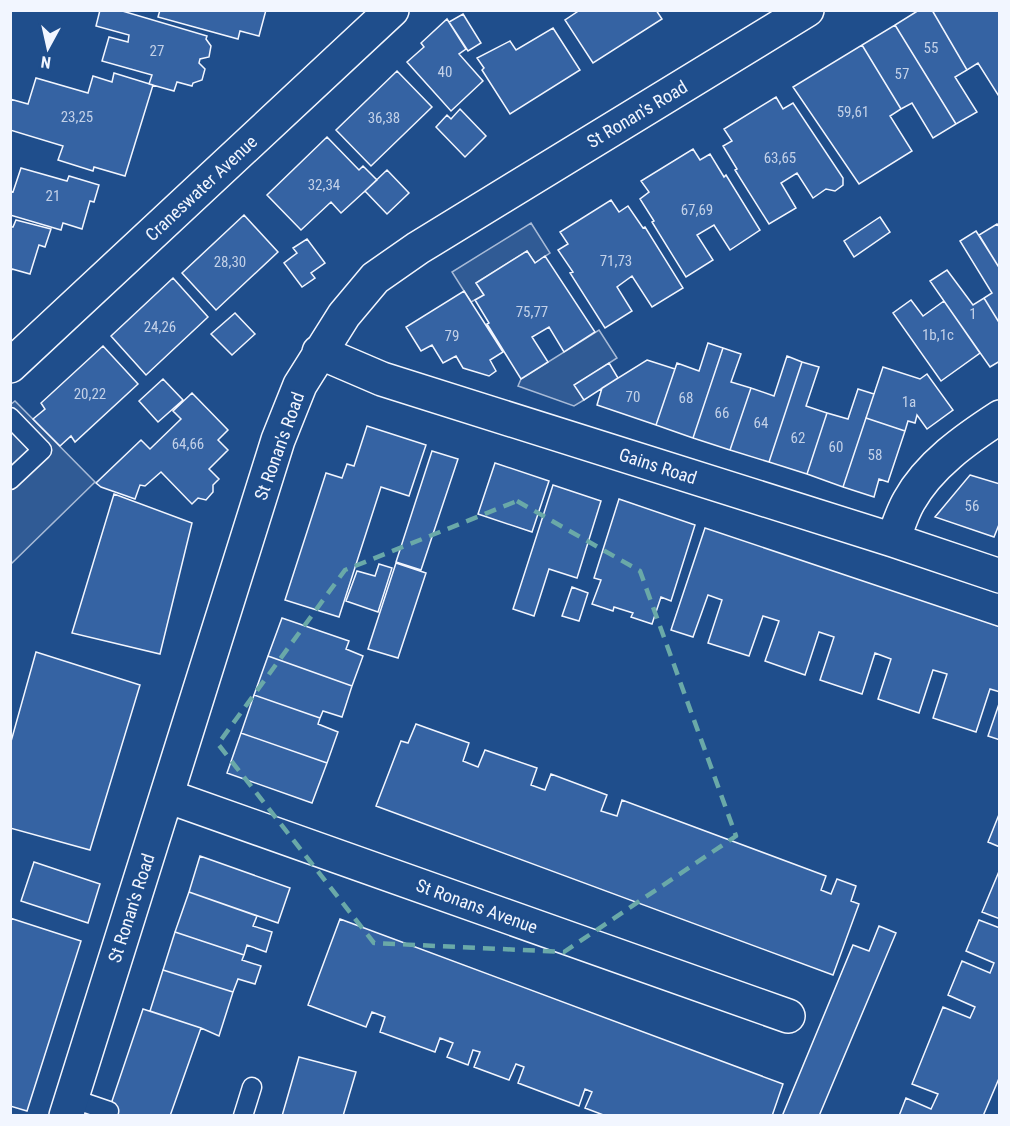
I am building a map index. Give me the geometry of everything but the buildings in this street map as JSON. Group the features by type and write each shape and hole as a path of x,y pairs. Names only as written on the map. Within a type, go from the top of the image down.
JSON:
{"street":[{"name":"Craneswater Avenue","path":"10,366 392,10"},
{"name":"St Ronan's Road","path":"68,1107 278,440 300,385 319,352 344,315 375,278 418,248 807,10"},
{"name":"Gains Road","path":"319,352 382,379 893,540 999,576"},
{"path":"893,540 909,501 920,484 944,458 999,417"},
{"name":"St Ronans Avenue","path":"167,796 788,1016"}],"lane":[{"path":"10,417 42,450 10,480"},
{"path":"243,1116 252,1087"},
{"path":"68,1107 109,1110"}],"highlighted area":[{"path":"517,501 640,571 736,836 564,952 374,943 218,744 345,570"}],"shaded area":[{"path":"531,223 550,253 535,263 527,251 476,283 484,295 471,302 452,272"},
{"path":"599,330 617,358 575,385 584,400 574,406 518,386 521,379"},
{"path":"15,401 95,482 11,564 10,405"}]}
